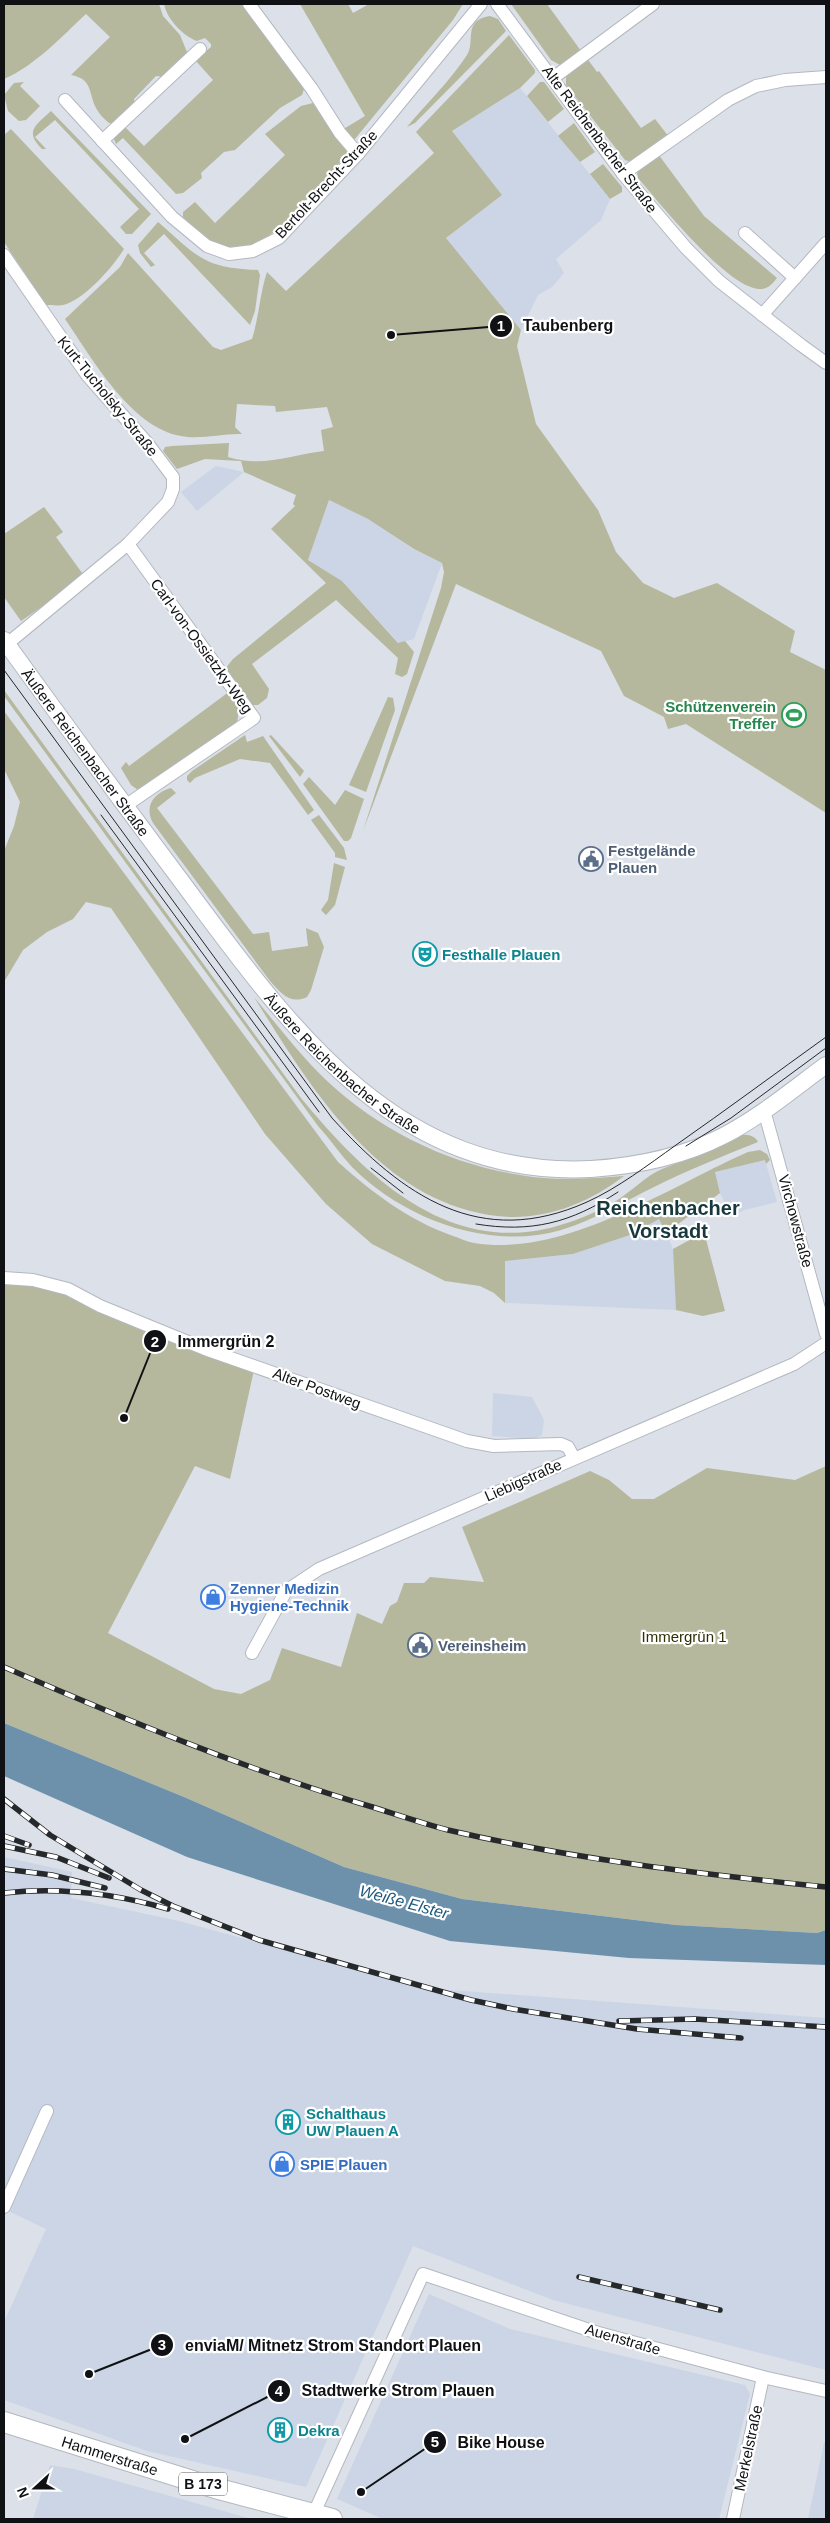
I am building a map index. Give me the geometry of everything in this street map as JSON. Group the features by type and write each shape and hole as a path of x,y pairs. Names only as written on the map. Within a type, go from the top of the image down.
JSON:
{"main road":[{"name":"Hammerstraße","path":"4,2422 215,2488 323,2516"}],"street":[{"path":"249,4 312,89 340,133 358,154"},
{"name":"Bertolt-Brecht-Straße","path":"65,100 191,235 207,246 229,254 253,251 279,238 358,154 481,4"},
{"name":"Alte Reichenbacher Straße","path":"497,4 623,174 686,248 720,282 826,363"},
{"path":"553,78 653,4"},
{"path":"102,141 200,49"},
{"path":"623,174 728,100 756,86 785,80 826,77"},
{"path":"745,233 795,278"},
{"path":"762,315 826,243"},
{"name":"Kurt-Tucholsky-Straße","path":"4,255 87,376 148,444 173,477 168,502 128,544"},
{"path":"5,642 128,544"},
{"name":"Carl-von-Ossietzky-Weg","path":"125,806 254,718 128,544"},
{"name":"Äußere Reichenbacher Straße","path":"5,642 125,806 292,1025 347,1079 375,1102 404,1121 444,1142 482,1157 532,1167 572,1170 615,1167 654,1161 723,1136 764,1110 826,1065"},
{"name":"Virchowstraße","path":"764,1110 826,1334"},
{"name":"Alter Postweg","path":"4,1278 33,1280 68,1289 100,1306 205,1349 467,1441 494,1446 561,1444 568,1447 574,1458"},
{"name":"Liebigstraße","path":"252,1653 286,1591 319,1569 794,1364 826,1343"},
{"path":"4,2207 47,2111"},
{"name":"Auenstraße","path":"323,2516 423,2274 595,2332 763,2378 826,2391"},
{"name":"Merkelstraße","path":"733,2519 763,2378"}],"shaded area":[{"path":"520,88 610,199 601,220 556,259 564,273 552,287 538,295 521,330 446,238 502,195 452,131"},
{"path":"216,466 244,472 197,511 181,492"},
{"path":"329,500 368,519 413,549 442,563 414,639 399,643 342,581 308,560"},
{"path":"765,1160 777,1202 744,1210 732,1217 720,1193 715,1172"},
{"path":"660,1218 673,1249 676,1310 505,1303 505,1261 573,1254 630,1235"},
{"path":"493,1393 532,1397 544,1420 542,1435 534,1439 492,1436"},
{"path":"4,1857 72,1872 71,1898 179,1921 424,1988 826,2018 826,2370 553,2300 413,2246 306,2487 147,2451 4,2400 4,2322 46,2229 4,2209"},
{"path":"429,2294 510,2329 745,2385 750,2394 719,2519 383,2519 337,2499"},
{"path":"826,2441 826,2519 808,2519 824,2443"},
{"path":"50,2465 74,2469 252,2519 33,2519"}],"green space":[{"path":"4,4 159,4 163,16 180,35 187,52 186,57 165,77 156,76 134,99 135,106 113,123 109,123 97,110 86,83 78,77 71,75 110,37 86,14 58,41 27,66 4,79"},
{"path":"164,4 244,4 304,89 302,95 280,108 235,150 224,152 201,173 202,178 183,193 176,194 123,138 116,144 114,139 116,131 125,127 144,146 213,80 195,60 211,47 211,44 205,38 197,41 181,31 168,15"},
{"path":"300,4 348,4 353,13 369,4 463,4 453,20 354,140 342,130 365,116"},
{"path":"511,4 547,4 581,51 560,65 551,60"},
{"path":"490,16 498,19 506,31 415,123 407,127 446,83 467,55 473,26 481,18"},
{"path":"509,35 535,70 535,73 520,88 452,131 502,195 446,238 521,330 517,346 536,424 598,510 616,552 643,583 674,598 717,583 795,631 790,652 826,670 826,813 686,724 668,729 664,717 624,696 601,651 456,584 363,831 441,588 444,572 442,563 414,549 368,519 329,500 308,560 342,581 398,643 405,641 414,652 407,674 402,677 395,674 398,658 336,600 252,664 269,689 267,698 258,705 253,705 225,669 233,659 326,583 271,529 295,506 293,504 296,495 244,472 241,461 205,459 177,469 163,451 165,447 172,446 229,443 228,457 241,460 265,461 324,451 321,430 333,427 327,407 276,412 275,406 237,404 235,427 242,434 189,437 162,430 145,419 114,389 65,319 120,267 128,253 213,347 221,350 252,339 267,272 286,291 434,153 416,132"},
{"path":"586,57 597,72 599,71 641,128 655,119 669,137 631,162 625,160 566,85 566,75"},
{"path":"24,82 20,86 40,106 26,120 19,121 8,111 4,95 14,83"},
{"path":"540,82 544,82 564,109 548,122 527,96"},
{"path":"313,103 348,153 309,199 275,231 258,242 240,248 216,245 201,235 183,217 183,212 195,202 215,223 285,155 265,134 301,106"},
{"path":"51,111 151,214 132,234 126,234 120,227 139,209 55,120 35,137 46,149 42,149 37,143 33,133 34,128"},
{"path":"574,123 595,152 580,162 558,136"},
{"path":"11,129 124,249 113,265 89,290 80,297 63,305 46,305 4,242 4,135"},
{"path":"658,154 704,216 777,278 771,285 762,289 748,286 732,276 696,244 662,206 638,178 637,171"},
{"path":"603,164 622,187 622,192 610,199 590,174"},
{"path":"158,222 192,252 212,263 240,269 258,270 260,275 255,311 250,325 164,234 144,253 155,265 151,267 140,253 138,245"},
{"path":"44,507 63,532 56,537 85,577 21,621 4,597 4,534"},
{"path":"4,690 301,1098 354,1157 384,1183 416,1205 450,1222 487,1231 526,1232 567,1223 594,1213 619,1199 656,1172 712,1150 739,1136 750,1135 758,1142 680,1175 585,1221 561,1230 533,1235 505,1236 477,1233 449,1226 396,1202 352,1167 318,1126 4,696"},
{"path":"230,691 238,706 237,722 146,787 138,790 131,785 121,768 126,762 129,766"},
{"path":"388,697 393,698 395,710 366,792 349,785"},
{"path":"4,711 338,1162 378,1195 406,1214 437,1229 474,1243 509,1245 544,1240 580,1230 615,1216 748,1152 760,1150 767,1154 770,1160 766,1164 765,1160 715,1172 720,1193 666,1233 659,1219 630,1235 573,1254 505,1261 505,1303 494,1293 480,1286 445,1281 372,1244 326,1204 265,1134 111,908 86,902 73,919 47,932 23,950 4,982 4,851 14,826 20,802 4,769"},
{"path":"245,735 247,742 263,736 314,810 308,815 270,763 240,759 195,778 190,783 187,780 187,776 192,771"},
{"path":"271,735 304,771 300,777 269,736"},
{"path":"309,777 335,805 345,790 364,799 351,838 348,841 344,841 303,784"},
{"path":"171,788 176,793 157,808 253,934 269,932 272,951 308,946 306,928 318,933 324,947 311,990 307,997 296,1000 291,999 270,981 153,823 149,811 152,801 159,793"},
{"path":"319,815 344,848 347,860 335,857 335,853 311,820"},
{"path":"334,863 345,867 335,905 326,915 321,910 328,900"},
{"path":"254,997 289,1040 326,1080 349,1100 400,1134 455,1159 484,1168 514,1174 564,1179 624,1176 609,1187 577,1204 543,1214 507,1217 489,1215 449,1204 412,1186 380,1161 350,1133 323,1101 298,1066"},
{"path":"704,1232 725,1311 703,1316 676,1310 673,1249"},
{"name":"Immergrün 1","path":"4,1281 59,1292 136,1328 254,1370 230,1479 195,1466 108,1633 214,1689 241,1694 270,1680 282,1648 341,1667 357,1613 382,1624 390,1606 397,1602 404,1583 424,1583 430,1577 484,1582 462,1527 590,1471 609,1480 632,1499 654,1499 707,1468 795,1480 826,1466 826,1930 817,1933 676,1925 462,1899 344,1867 184,1797 4,1723"}],"water":[{"name":"Weiße Elster","path":"4,1723 184,1797 344,1867 462,1899 676,1925 817,1933 826,1930 826,1965 629,1958 450,1941 187,1857 4,1776"}],"tram line":[{"path":"4,670 332,1118 387,1171 416,1192 446,1207 478,1217 512,1220 548,1215 587,1202 644,1168 826,1037"},
{"path":"101,815 319,1112"},
{"path":"686,1146 731,1118 826,1048"},
{"path":"371,1168 403,1193"},
{"path":"476,1224 515,1227 550,1223 584,1211 618,1192"}],"railway":[{"path":"4,1667 139,1724 276,1776 448,1830 636,1865 826,1887"},
{"path":"4,1799 50,1835 141,1890 173,1906 259,1940 471,2000 513,2009 637,2029 741,2038"},
{"path":"4,1836 29,1845"},
{"path":"4,1846 56,1857 109,1878"},
{"path":"4,1869 52,1875 105,1888"},
{"path":"4,1893 66,1891 107,1895 168,1909"},
{"path":"619,2021 695,2019 826,2027"},
{"path":"579,2277 720,2310"}],"place":[{"name":"Taubenberg","path":"391,335"},
{"name":"Schützenverein Treffer","path":"794,715"},
{"name":"Festgelände Plauen","path":"591,859"},
{"name":"Festhalle Plauen","path":"425,954"},
{"name":"Immergrün 2","path":"124,1418"},
{"name":"Zenner Medizin Hygiene-Technik","path":"213,1597"},
{"name":"Vereinsheim","path":"420,1645"},
{"name":"Schalthaus UW Plauen A","path":"288,2122"},
{"name":"SPIE Plauen","path":"282,2164"},
{"name":"enviaM/ Mitnetz Strom Standort Plauen","path":"89,2374"},
{"name":"Dekra","path":"280,2430"},
{"name":"Stadtwerke Strom Plauen","path":"185,2439"},
{"name":"Bike House","path":"361,2492"}],"district":[{"name":"Reichenbacher Vorstadt","path":"668,1220"}]}
